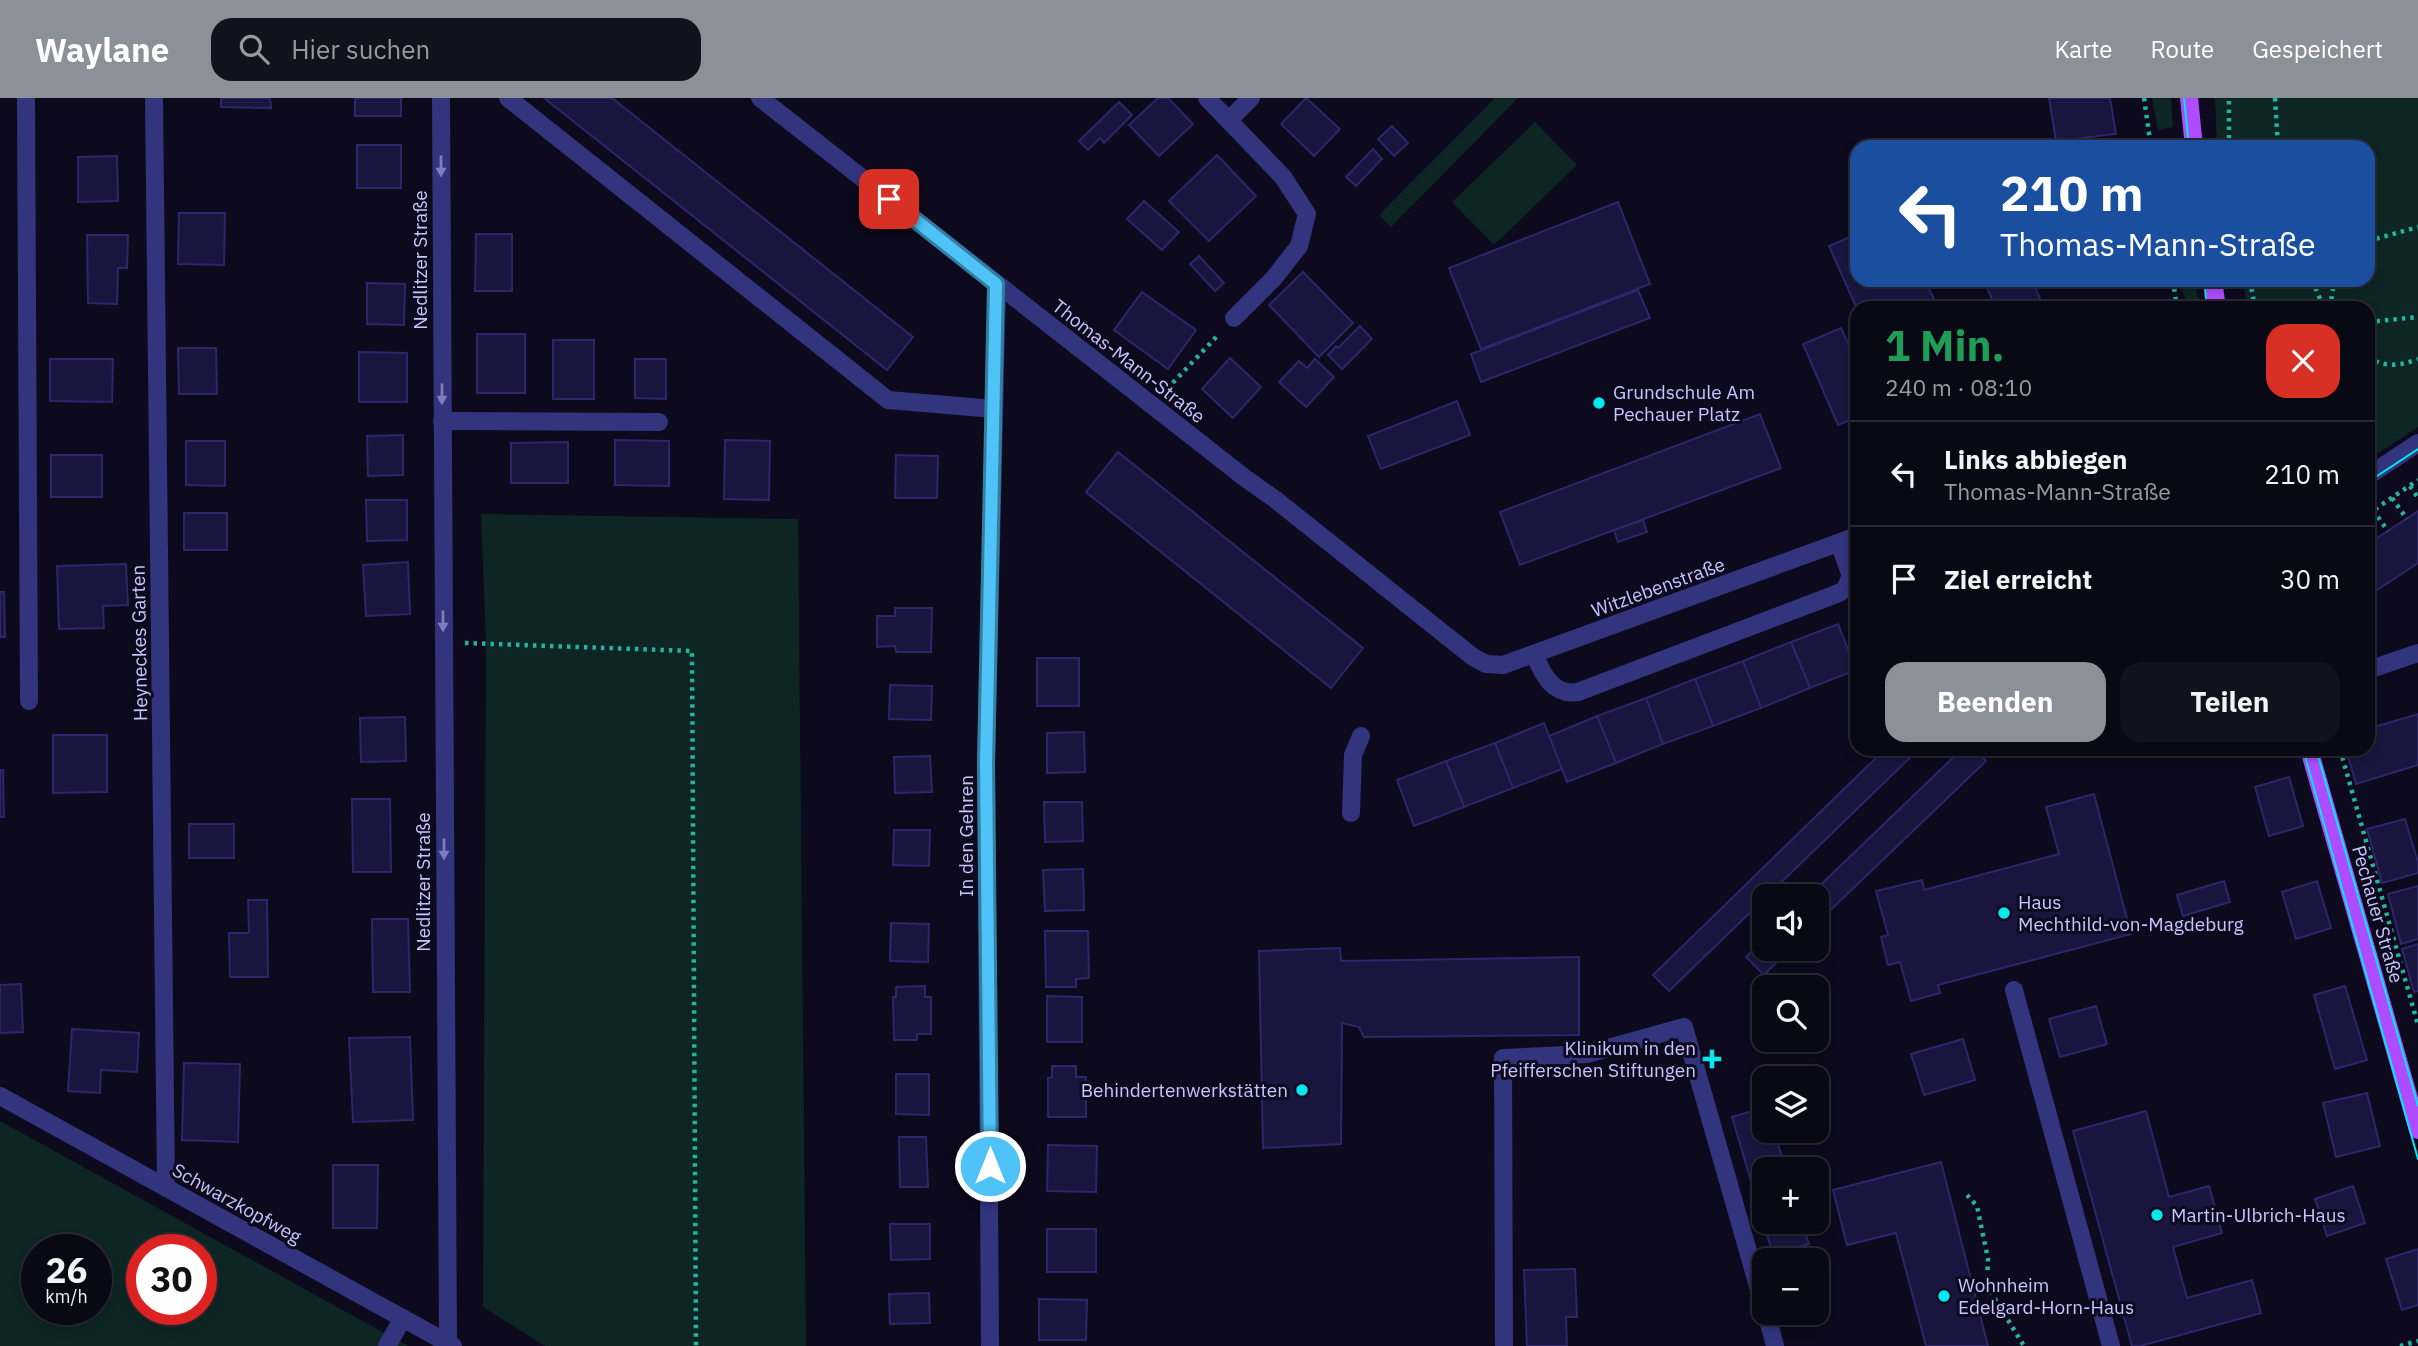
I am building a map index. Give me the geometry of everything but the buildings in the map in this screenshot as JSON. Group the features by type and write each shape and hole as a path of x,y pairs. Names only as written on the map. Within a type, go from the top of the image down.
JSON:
{"main road":[{"path":"2189,98 2193,140"},
{"name":"Pechauer Straße","path":"2311,756 2418,1130"}],"street":[{"path":"26,98 29,701"},
{"name":"Heyneckes Garten","path":"154,98 166,1188"},
{"name":"Nedlitzer Straße","path":"441,98 450,1345"},
{"path":"508,98 888,400 994,410"},
{"name":"Thomas-Mann-Straße","path":"760,98 1473,657"},
{"path":"1207,98 1283,177 1307,214 1299,246 1273,278 1234,318"},
{"path":"1229,120 1251,98"},
{"name":"In den Gehren","path":"990,1346 986,763 996,284"},
{"path":"442,421 659,422"},
{"path":"2375,471 2418,443"},
{"name":"Witzlebenstraße","path":"1473,657 1486,664 1503,665 1850,539"},
{"path":"1839,543 1850,573"},
{"path":"1534,654 1543,674 1553,687 1562,692 1578,692 1842,592 1850,578"},
{"path":"2375,668 2418,653"},
{"path":"1351,813 1353,755 1361,736"},
{"path":"2014,990 2111,1346"},
{"path":"1503,1346 1503,1058 1587,1054 1684,1027 1752,1265"},
{"name":"Schwarzkopfweg","path":"0,1096 450,1345"},
{"path":"387,1346 403,1318"},
{"path":"1769,1325 1775,1346"}],"path":[{"path":"2144,98 2150,140"},
{"path":"2229,98 2229,140"},
{"path":"2275,98 2278,140"},
{"path":"2375,239 2418,227"},
{"path":"2375,321 2418,317"},
{"path":"1151,405 1234,318"},
{"path":"2375,360 2397,365 2418,359"},
{"path":"2375,509 2418,480"},
{"path":"2410,486 2418,498"},
{"path":"2392,498 2407,519"},
{"path":"2375,512 2388,531"},
{"path":"443,642 692,651 696,1346"},
{"name":"Pechauer Straße","path":"2342,756 2418,1025"},
{"path":"1967,1195 1977,1206 1988,1259 1987,1286 2024,1346"},
{"path":"2400,1346 2418,1341"}],"green space":[{"path":"1495,98 1518,98 1391,227 1379,215"},
{"path":"2152,98 2171,98 2173,127 2158,130"},
{"path":"2215,98 2418,98 2418,427 2375,455 2375,301 2246,301 2244,287 2375,287 2375,140 2217,140"},
{"path":"1535,122 1577,165 1494,245 1452,202"},
{"path":"2181,287 2196,287 2198,301 2187,301"},
{"path":"481,514 798,519 806,1346 545,1346 483,1307 486,644"},
{"path":"0,1121 205,1234 126,1234 126,1325 217,1325 217,1241 408,1346 0,1346"}],"tram line":[{"path":"2184,98 2188,140"},
{"path":"2205,287 2206,301"},
{"path":"2375,477 2418,449"},
{"path":"2305,756 2418,1159"},
{"path":"2318,756 2418,1106"}],"place":[{"name":"Grundschule Am Pechauer Platz","path":"1599,403"},
{"name":"Haus Mechthild-von-Magdeburg","path":"2004,913"},
{"name":"Klinikum in den Pfeifferschen Stiftungen","path":"1712,1059"},
{"name":"Behindertenwerkstätten","path":"1302,1090"},
{"name":"Martin-Ulbrich-Haus","path":"2157,1215"},
{"name":"Wohnheim Edelgard-Horn-Haus","path":"1944,1296"}],"route":[{"path":"889,199 996,284 986,763 990,1166"}]}
